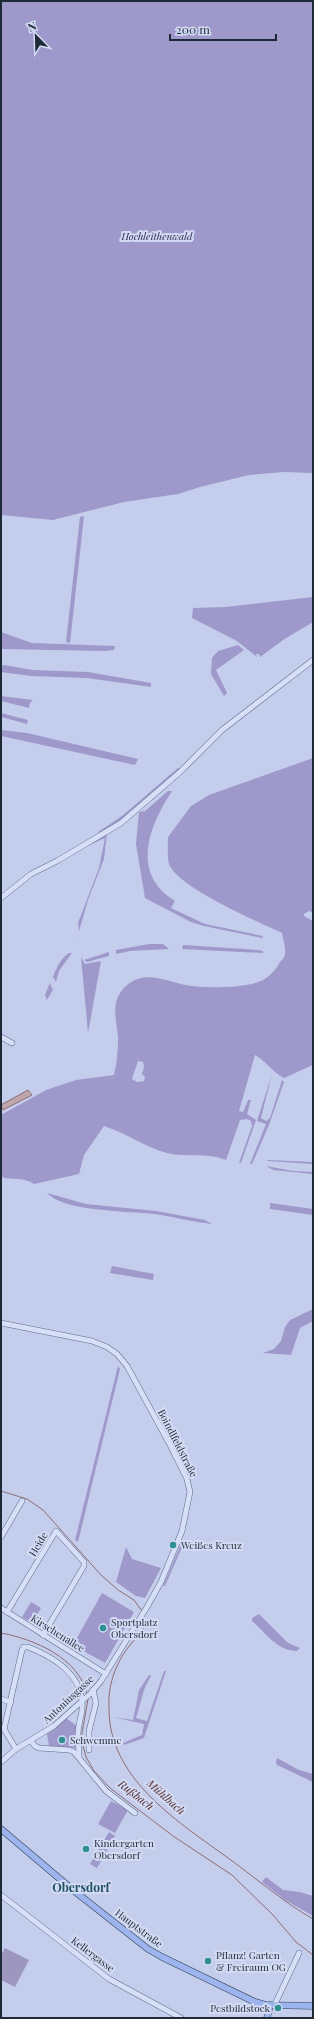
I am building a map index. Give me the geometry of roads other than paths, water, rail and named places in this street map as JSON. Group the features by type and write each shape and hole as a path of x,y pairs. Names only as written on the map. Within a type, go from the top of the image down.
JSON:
{"main road":[{"name":"Hauptstraße","path":"1,1829 73,1890 148,1949 255,2002 273,2005 286,2004 313,2006"},
{"path":"267,2018 273,2005"}],"street":[{"path":"1,898 31,874 52,864 121,823 180,772 222,730 313,660"},
{"path":"1,1037 12,1043"},
{"name":"Boindlfeldstraße","path":"1,1323 92,1341 112,1350 127,1366 178,1461 190,1487 185,1520 167,1568 145,1611 106,1674"},
{"path":"1,1537 22,1501"},
{"name":"Heide","path":"7,1612 56,1531 84,1562 84,1566 43,1635"},
{"name":"Kirschenallee","path":"1,1608 106,1674"},
{"path":"16,1749 3,1732 22,1650 26,1647 45,1654 67,1669 77,1683 83,1700 78,1734 79,1756"},
{"name":"Antoniusgasse","path":"1,1762 16,1749 54,1726 91,1692 106,1674"},
{"path":"89,1750 89,1731 96,1703 91,1692"},
{"path":"1,1699 11,1702"},
{"path":"31,1741 39,1748 70,1750 79,1756 90,1774 106,1791 135,1813"},
{"name":"Kellergasse","path":"1,1895 109,1979 181,2018"},
{"path":"273,2005 299,1953"}],"waterway":[{"name":"Mühlbach","path":"1,1491 27,1499 43,1510 101,1575 118,1590 134,1600 142,1611"},
{"name":"Mühlbach","path":"143,1618 144,1628 120,1659 110,1686 109,1709 112,1733 120,1756 132,1776 166,1811 185,1827 301,1912 313,1919"},
{"name":"Rußbach","path":"1,1633 41,1645 65,1660 75,1670 82,1681 87,1694"},
{"name":"Rußbach","path":"88,1699 82,1733 83,1746 86,1757 94,1771 110,1788 173,1836 232,1875 273,1915 296,1942 313,1955"}],"place":[{"name":"Weißes Kreuz","path":"173,1545"},
{"name":"Sportplatz Obersdorf","path":"103,1628"},
{"name":"Schwemme","path":"62,1740"},
{"name":"Kindergarten Obersdorf","path":"86,1849"},
{"name":"Pflanz! Garten & Freiraum OG","path":"208,1961"},
{"name":"Pestbildstock","path":"278,2008"}],"district":[{"name":"Obersdorf","path":"81,1888"}],"park label":[{"name":"Hochleithenwald","path":"157,236"}]}
